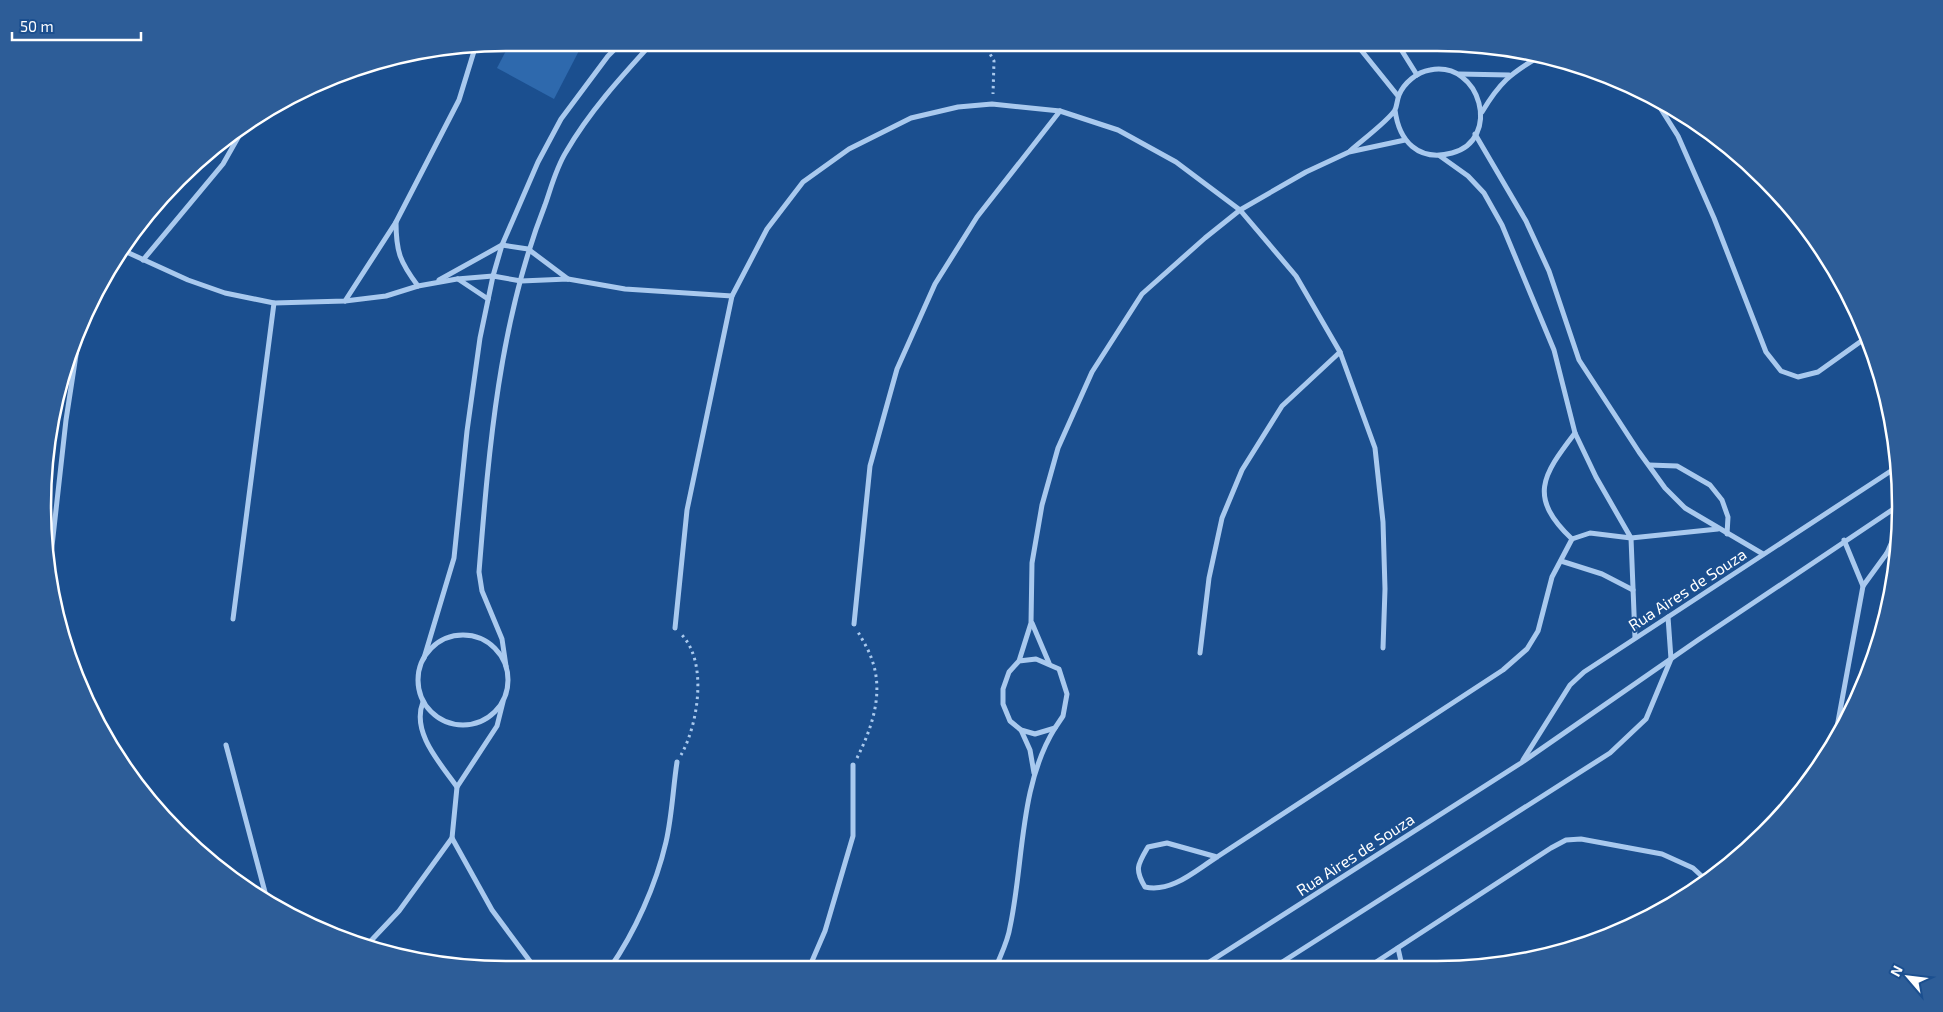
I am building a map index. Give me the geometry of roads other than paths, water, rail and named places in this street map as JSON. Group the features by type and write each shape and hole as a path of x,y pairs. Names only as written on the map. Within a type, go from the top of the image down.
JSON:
{"street":[{"path":"505,695 498,708 487,718 466,724 445,721 432,713 423,702 418,680 454,558 467,431 488,300 502,245 538,162 561,119 613,51"},
{"path":"371,940 399,911 452,838 457,787 497,726 508,681 502,639 482,591 479,572 488,452 508,330 528,249 565,153 614,85 645,51"},
{"path":"1362,51 1398,96"},
{"path":"1402,51 1417,74"},
{"path":"345,301 396,222 459,100 474,52"},
{"path":"1440,156 1460,149 1476,134 1482,112 1496,90 1509,75 1531,61"},
{"path":"1509,75 1458,74 1445,70 1430,70 1417,74 1406,84 1398,96 1395,110 1397,126 1405,140 1415,149 1427,154 1440,156 1468,176 1484,192 1502,225 1554,350 1575,433 1596,477 1631,538 1635,638"},
{"path":"1458,74 1470,83 1475,90 1479,97 1482,112"},
{"path":"675,628 687,510 732,296 767,229 803,182 849,149 911,118 958,107 992,104 1060,111 1126,134 1176,162 1240,210 1296,276 1340,352 1375,448 1383,522 1385,589 1383,648"},
{"path":"1349,152 1395,110"},
{"path":"854,624 870,466 897,369 935,284 977,217 1060,111"},
{"path":"1662,111 1678,136 1714,218 1766,352 1781,371 1798,377 1818,372 1861,341"},
{"path":"1476,134 1526,221 1549,271 1579,360 1649,465 1665,488 1685,508 1763,554"},
{"path":"143,260 223,164 238,139"},
{"path":"1055,728 1035,734 1021,730 1010,721 1003,704 1003,688 1009,672 1019,661 1032,623 1032,563 1042,505 1058,448 1092,372 1142,294 1205,238 1240,210 1306,172 1349,152 1405,140"},
{"path":"396,222 396,244 399,259 418,286"},
{"path":"434,283 502,245 528,249 568,279"},
{"path":"128,253 224,292 274,303 345,301 386,296 418,286 457,278 493,276 521,281 568,279 625,288 732,296"},
{"path":"457,278 488,300"},
{"path":"233,619 274,303"},
{"path":"1200,653 1209,578 1222,518 1242,470 1282,406 1340,352"},
{"path":"53,541 66,420 75,359"},
{"path":"1572,539 1554,523 1547,509 1544,492 1548,473 1575,433"},
{"path":"1649,465 1677,466 1710,485 1722,500 1728,516 1727,534"},
{"name":"Rua Aires de Souza","path":"1521,763 1570,685 1584,672 1891,471"},
{"name":"Rua Aires de Souza","path":"1211,961 1521,763 1844,540 1892,510"},
{"path":"1217,857 1167,843 1148,848 1139,862 1138,876 1145,886 1156,889 1174,884 1217,857 1503,670 1527,649 1538,631 1552,576 1572,539 1590,532 1631,538 1718,529"},
{"path":"1844,540 1863,586"},
{"path":"1838,719 1863,586 1890,546"},
{"path":"1561,561 1602,574 1633,590"},
{"path":"1284,961 1610,753 1646,720 1671,660 1668,617"},
{"path":"1032,623 1048,662"},
{"path":"424,658 433,646 446,638 460,635 475,637 488,643 499,653 506,666"},
{"path":"998,961 1010,929 1034,773 1045,744 1063,716 1067,694 1059,669 1048,662 1036,659 1019,661"},
{"path":"423,702 418,714 420,727 434,755 457,787"},
{"path":"1021,730 1030,750 1034,773"},
{"path":"226,745 265,891"},
{"path":"615,961 623,949 657,870 666,842 677,762"},
{"path":"812,961 825,931 852,836 853,765"},
{"path":"452,838 492,910 530,961"},
{"path":"1378,961 1566,840 1580,839 1662,854 1693,868 1701,876"},
{"path":"1398,948 1401,961"}]}
